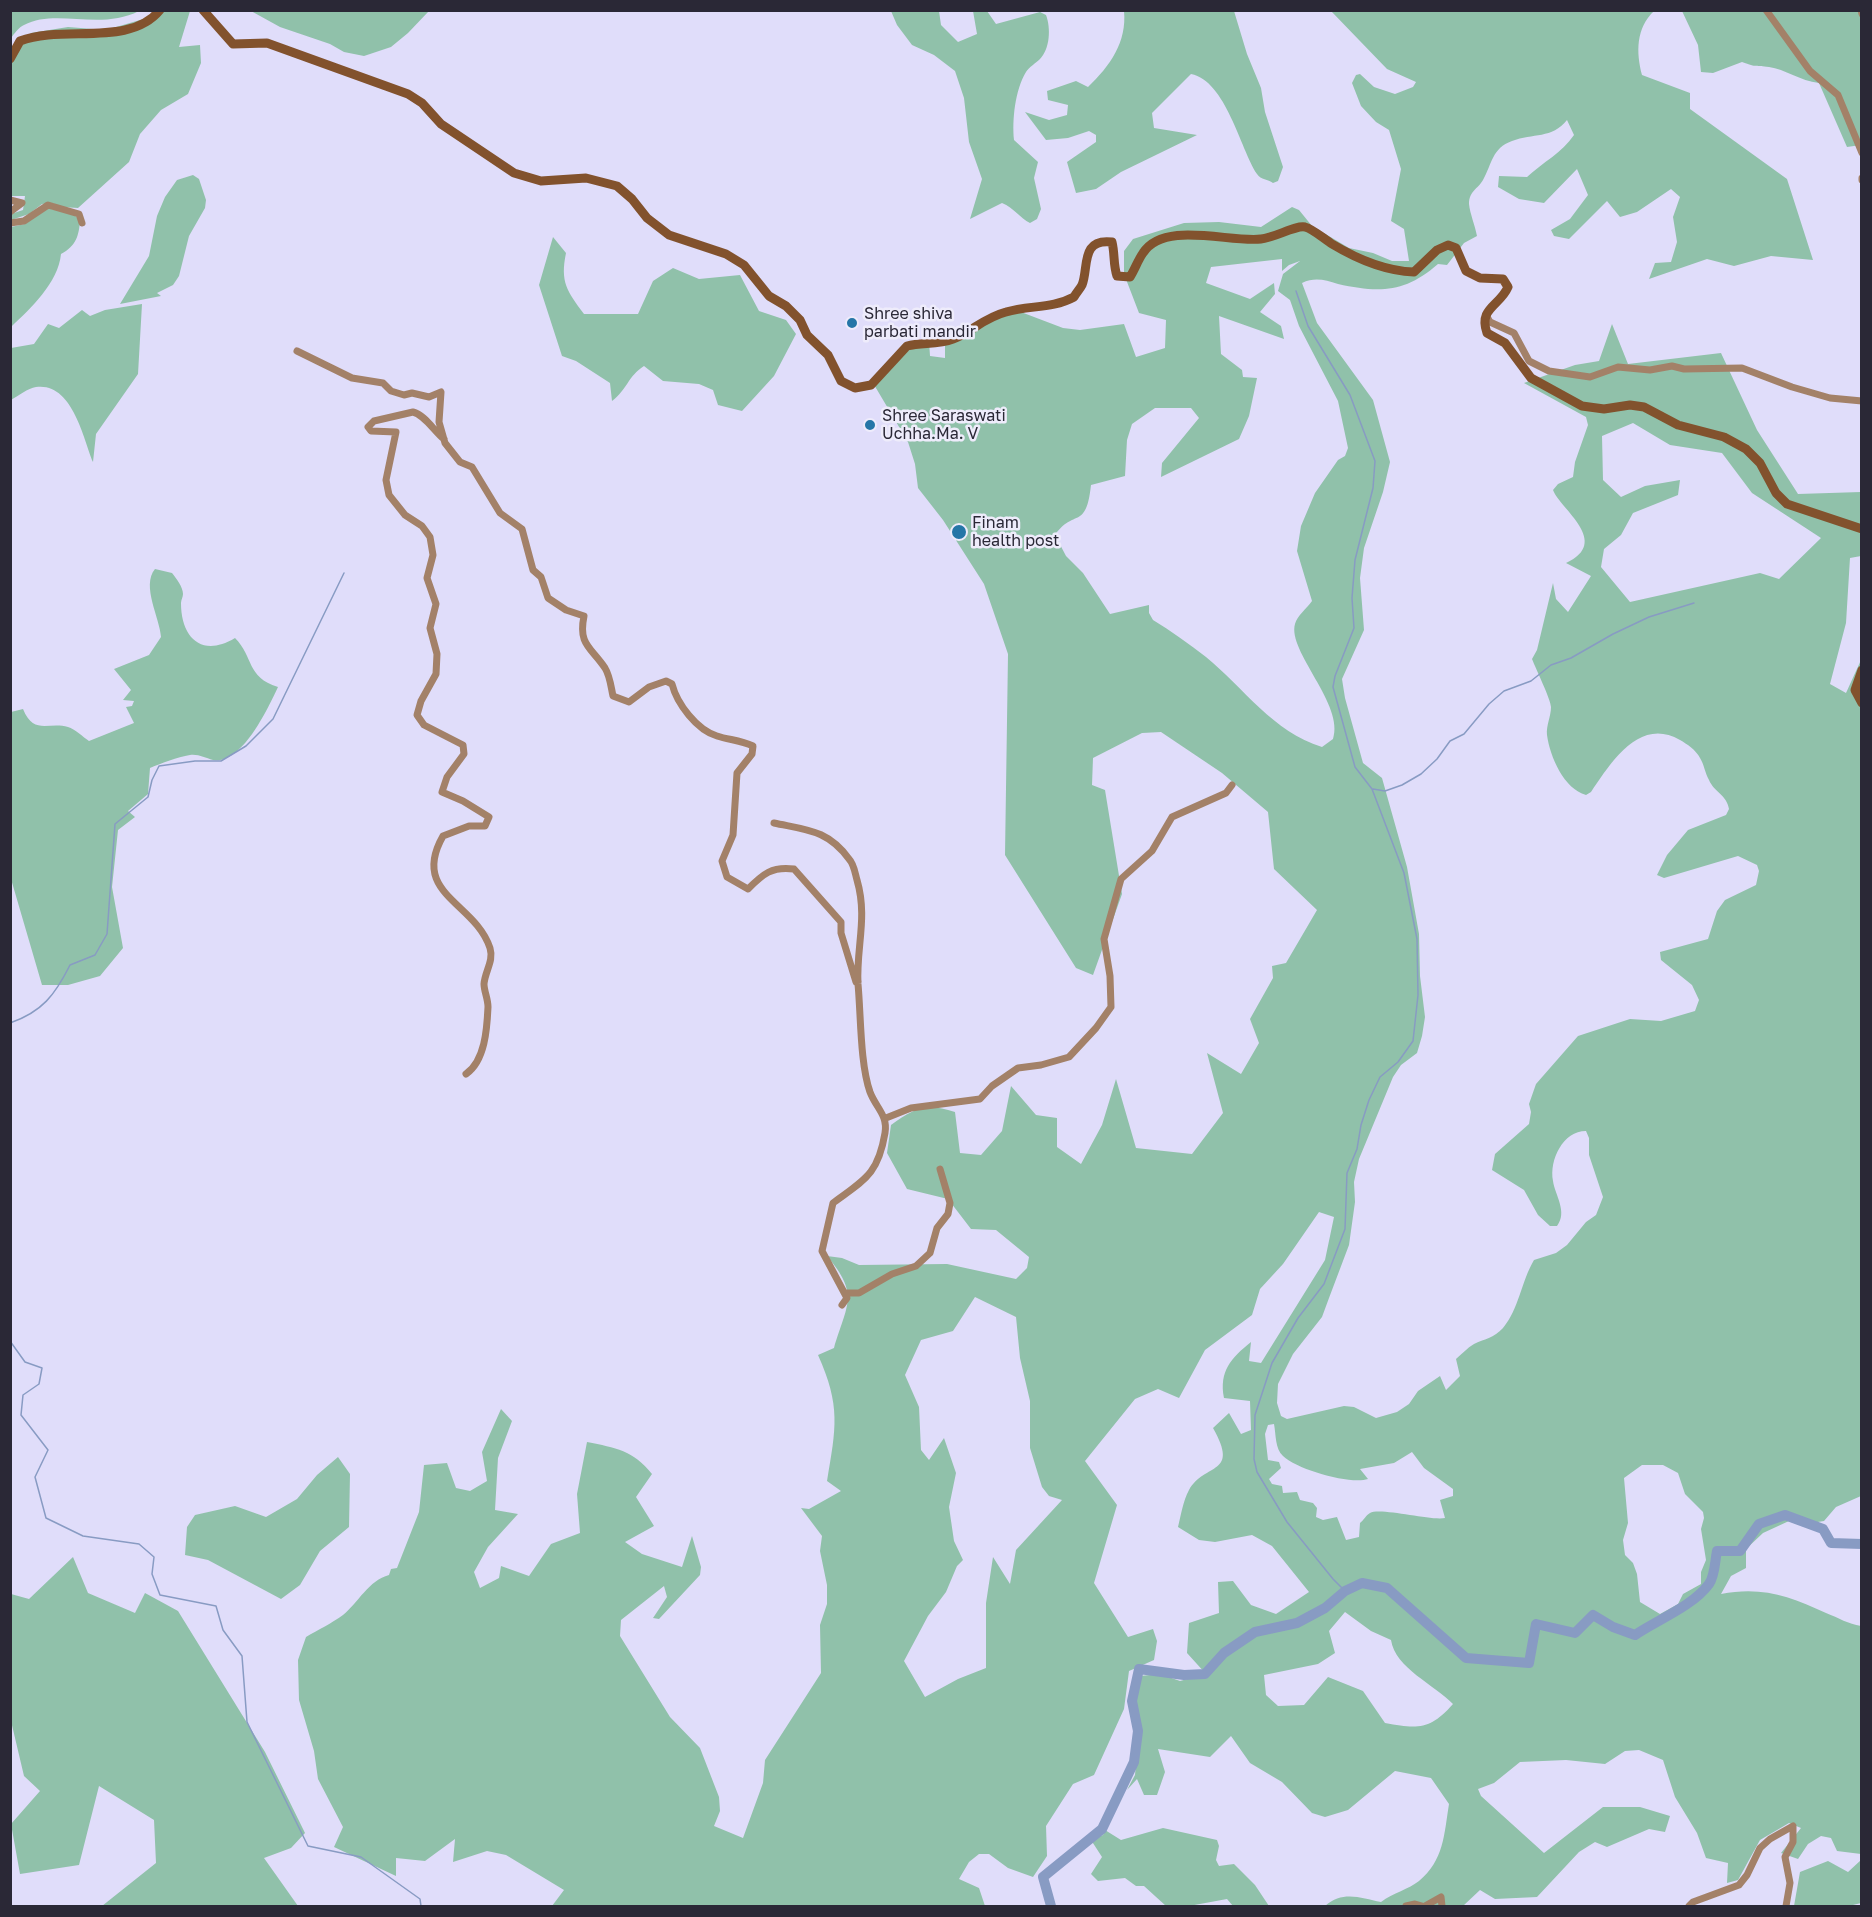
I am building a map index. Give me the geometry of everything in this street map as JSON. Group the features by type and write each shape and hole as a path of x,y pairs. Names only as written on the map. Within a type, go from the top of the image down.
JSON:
{"main road":[{"path":"10,59 20,41 38,34 108,34 152,21 160,10"},
{"path":"203,10 233,44 267,44 408,94 423,104 441,124 514,173 541,181 586,178 616,186 632,199 647,218 669,235 726,254 744,265 769,296 786,306 800,320 807,335 828,355 842,381 855,388 871,385 907,346 942,343 956,339 984,319 1020,308 1050,306 1074,297 1083,283 1086,256 1092,247 1108,241 1112,242 1113,265 1118,276 1130,277 1144,252 1156,241 1191,234 1243,241 1266,239 1297,227 1306,227 1349,254 1396,271 1414,272 1437,250 1448,245 1456,248 1466,271 1480,278 1503,279 1508,287 1505,294 1486,315 1484,324 1487,333 1505,343 1531,378 1582,406 1604,409 1630,405 1644,407 1678,425 1724,437 1746,449 1760,463 1776,493 1787,504 1862,529"},
{"path":"1862,670 1855,690 1862,704"}],"street":[{"path":"1766,10 1810,71 1838,95 1862,153"},
{"path":"10,200 22,203 10,212"},
{"path":"10,224 24,222 48,205 79,214 82,223"},
{"path":"1486,315 1490,322 1514,333 1529,361 1549,371 1590,377 1618,367 1650,370 1672,366 1683,369 1742,368 1830,398 1862,401"},
{"path":"297,351 352,378 383,382 391,391 404,395 412,393 429,397 441,392 438,422 444,439 460,462 472,466 500,513 522,529 532,570 541,577 548,598 566,610 584,616 581,634 593,655 605,668 613,696 629,702 649,687 666,681 672,684 678,699 702,730 718,737 740,739 753,746 752,754 737,773 733,835 722,861 727,877 748,889 765,872 780,867 794,869 842,922 841,933 858,981"},
{"path":"444,439 430,429 421,416 413,412 374,421 368,427 371,431 396,432 386,480 389,495 405,515 422,526 430,537 433,555 426,578 436,604 430,628 437,654 436,674 421,701 417,715 424,724 463,745 464,754 447,777 442,792 463,801 489,817 485,826 469,826 443,836 433,853 432,867 446,897 476,924 490,948 490,966 484,983 488,1006 481,1054 474,1068 466,1074"},
{"path":"886,1118 911,1108 980,1099 992,1086 1018,1068 1047,1064 1069,1057 1077,1050 1111,1007 1110,976 1104,939 1121,879 1152,851 1172,817 1226,794 1232,785"},
{"path":"774,823 816,831 829,837 851,861 862,899 863,929 858,981 868,1083 871,1095 886,1118 884,1140 872,1174 833,1203 822,1251 847,1298 842,1305"},
{"path":"845,1293 859,1293 883,1278 916,1266 930,1253 937,1228 948,1214 950,1203 940,1169"},
{"path":"1689,1906 1693,1902 1739,1885 1747,1875 1760,1848 1792,1826 1793,1842 1785,1857 1790,1883 1786,1906"},
{"path":"1406,1906 1415,1904 1423,1906 1441,1897 1444,1902 1442,1906"}],"green space":[{"path":"11,10 139,11 124,17 109,19 50,18 37,20 22,26 11,38"},
{"path":"165,10 190,11 179,47 200,45 201,63 188,94 161,110 140,134 129,162 78,208 62,207 52,203 42,204 29,214 11,220 11,214 23,210 25,196 11,196 10,59 31,33 68,27 106,30 157,15"},
{"path":"251,11 429,11 391,47 364,56 344,52 330,44 280,27"},
{"path":"891,11 939,11 941,25 958,42 977,34 973,11 987,11 996,24 1040,12 1046,15 1049,32 1048,44 1043,55 1027,70 1022,79 1013,123 1014,140 1038,162 1034,178 1041,209 1037,219 1030,223 1002,203 970,219 982,179 969,142 964,98 955,71 934,55 912,45 897,25"},
{"path":"1124,11 1234,11 1247,54 1261,88 1265,112 1283,167 1278,181 1273,183 1257,174 1223,102 1203,79 1191,74 1152,113 1154,128 1197,135 1121,172 1096,189 1076,193 1067,162 1096,142 1096,135 1089,131 1068,138 1046,140 1025,112 1049,120 1067,115 1068,105 1048,100 1047,91 1076,81 1088,87 1096,79 1110,62 1120,43"},
{"path":"1331,11 1654,11 1644,25 1639,41 1642,75 1690,93 1690,109 1787,179 1813,260 1771,256 1734,266 1707,259 1649,279 1655,263 1671,262 1677,242 1673,217 1680,197 1671,189 1637,212 1620,217 1607,201 1569,239 1554,236 1551,230 1570,219 1588,195 1577,169 1544,203 1519,199 1498,187 1499,176 1527,177 1558,152 1574,135 1567,120 1549,133 1512,141 1496,152 1483,180 1469,200 1477,236 1464,243 1447,265 1438,264 1414,281 1391,288 1366,289 1320,280 1302,283 1317,323 1373,400 1390,462 1383,492 1364,548 1360,578 1364,630 1342,679 1363,763 1382,778 1407,867 1419,934 1420,976 1425,1017 1417,1053 1401,1065 1393,1077 1359,1159 1354,1182 1355,1202 1349,1245 1322,1317 1293,1354 1278,1384 1277,1403 1281,1416 1287,1419 1344,1406 1354,1407 1376,1418 1397,1412 1409,1404 1418,1391 1440,1376 1446,1390 1460,1376 1456,1359 1471,1346 1493,1336 1503,1328 1513,1312 1534,1260 1556,1253 1567,1245 1586,1222 1596,1215 1603,1197 1589,1155 1589,1138 1586,1131 1578,1132 1564,1141 1553,1164 1553,1181 1561,1209 1557,1226 1550,1226 1538,1215 1524,1190 1492,1170 1495,1154 1529,1124 1531,1112 1529,1104 1536,1084 1578,1036 1630,1019 1661,1021 1695,1011 1699,1000 1692,985 1661,960 1660,952 1708,939 1717,911 1725,900 1756,885 1759,871 1757,865 1738,856 1664,878 1657,875 1667,855 1688,830 1726,815 1729,809 1726,800 1711,784 1696,752 1680,740 1665,734 1651,734 1627,746 1591,792 1586,795 1578,792 1559,771 1551,753 1547,732 1550,703 1532,659 1537,650 1553,583 1556,599 1568,612 1591,576 1566,563 1579,555 1584,545 1584,536 1553,490 1558,484 1573,477 1575,462 1588,425 1586,417 1524,383 1575,365 1599,361 1612,324 1628,364 1721,353 1757,430 1798,494 1861,492 1861,556 1850,558 1846,623 1830,684 1846,693 1861,660 1861,1496 1836,1507 1824,1521 1799,1525 1789,1521 1763,1533 1746,1549 1746,1568 1731,1576 1721,1594 1749,1591 1775,1594 1861,1626 1861,1854 1837,1851 1831,1838 1821,1836 1808,1844 1798,1859 1781,1853 1801,1828 1789,1823 1760,1840 1738,1880 1727,1883 1728,1863 1706,1858 1697,1833 1675,1797 1663,1760 1639,1750 1625,1751 1605,1764 1566,1760 1520,1762 1494,1783 1478,1789 1481,1796 1544,1853 1603,1807 1640,1807 1670,1816 1665,1832 1649,1829 1607,1847 1595,1842 1579,1852 1537,1897 1495,1899 1480,1890 1463,1906 1325,1906 1345,1897 1359,1897 1381,1902 1415,1884 1427,1873 1442,1846 1449,1804 1431,1778 1395,1771 1348,1810 1325,1817 1312,1813 1282,1782 1250,1763 1231,1736 1210,1757 1158,1749 1165,1772 1157,1795 1144,1795 1137,1779 1127,1790 1135,1775 1139,1731 1132,1701 1140,1676 1160,1674 1180,1681 1206,1674 1187,1653 1189,1623 1219,1613 1218,1582 1233,1581 1251,1605 1276,1614 1309,1592 1272,1546 1252,1535 1215,1542 1199,1540 1178,1527 1189,1490 1196,1481 1221,1461 1223,1454 1213,1428 1229,1413 1241,1434 1251,1430 1250,1401 1224,1398 1225,1373 1232,1360 1251,1342 1249,1361 1261,1363 1325,1260 1334,1217 1319,1212 1283,1264 1260,1289 1252,1315 1205,1350 1179,1398 1158,1389 1135,1399 1085,1461 1117,1505 1094,1583 1128,1637 1153,1629 1157,1641 1154,1660 1129,1671 1124,1709 1094,1775 1073,1784 1046,1826 1047,1856 1033,1877 1008,1868 989,1854 979,1854 969,1862 959,1879 979,1888 985,1906 552,1906 564,1890 506,1855 487,1851 453,1862 455,1839 425,1861 396,1858 396,1876 334,1847 343,1827 318,1779 314,1751 299,1700 298,1660 306,1637 343,1615 375,1582 389,1575 391,1569 397,1568 419,1512 424,1465 447,1463 456,1488 470,1491 487,1481 482,1452 501,1409 512,1421 498,1458 495,1510 518,1514 488,1547 474,1572 480,1588 499,1578 501,1566 529,1576 551,1544 580,1533 577,1494 587,1442 623,1451 645,1466 652,1474 636,1497 654,1526 625,1542 642,1554 682,1567 692,1536 701,1567 700,1575 659,1619 653,1618 667,1597 664,1586 621,1620 620,1636 670,1717 700,1748 719,1797 720,1811 714,1826 743,1838 763,1783 765,1760 821,1673 820,1625 827,1604 827,1585 820,1551 822,1536 801,1508 809,1509 841,1491 827,1481 833,1446 833,1403 818,1355 834,1348 848,1300 844,1281 827,1256 842,1258 859,1265 947,1264 1016,1279 1027,1268 1029,1257 996,1230 971,1229 948,1199 907,1189 887,1153 891,1125 921,1108 936,1107 955,1112 960,1153 981,1155 1002,1131 1011,1086 1036,1115 1057,1118 1057,1147 1081,1164 1102,1125 1116,1079 1136,1148 1192,1154 1223,1113 1207,1053 1241,1074 1259,1043 1250,1019 1273,978 1272,966 1286,963 1317,910 1274,869 1268,812 1222,773 1161,732 1142,733 1093,758 1092,785 1105,790 1122,894 1093,975 1076,968 1005,855 1008,654 984,584 943,520 918,488 915,464 908,442 873,383 917,340 929,341 930,356 945,358 945,344 1013,309 1063,328 1080,330 1124,324 1136,357 1165,348 1166,320 1139,313 1124,274 1124,251 1133,239 1184,223 1219,222 1261,227 1292,207 1299,210 1312,226 1349,248 1373,253 1392,261 1409,261 1404,229 1391,221 1401,169 1389,130 1376,122 1361,106 1352,83 1356,75 1360,74 1374,87 1395,94 1413,87 1416,82 1387,69","holes":["1282,259 1282,271 1289,265 1300,261 1283,274 1278,291 1290,300 1299,326 1338,401 1348,448 1345,456 1338,460 1315,493 1301,526 1297,551 1312,601 1296,621 1295,635 1299,649 1331,710 1334,725 1333,739 1322,747 1305,740 1274,720 1206,657 1153,620 1149,613 1149,605 1110,614 1083,573 1066,556 1055,535 1068,522 1082,514 1089,499 1091,485 1125,476 1127,440 1132,424 1155,408 1191,408 1199,418 1162,463 1161,477 1239,439 1249,416 1257,378 1243,377 1242,370 1221,354 1219,316 1284,339 1281,326 1260,312 1275,294 1274,283 1250,299 1206,283 1211,267","1633,423 1670,445 1722,453 1752,493 1821,538 1779,579 1760,573 1630,602 1601,567 1604,549 1621,535 1633,513 1678,495 1680,480 1645,486 1621,497 1603,480 1602,436","975,1297 1016,1317 1020,1358 1030,1401 1030,1448 1042,1487 1049,1496 1062,1500 1016,1550 1010,1584 993,1557 986,1603 986,1668 958,1679 925,1697 904,1661 928,1616 946,1592 957,1566 963,1560 954,1541 949,1507 956,1473 944,1438 929,1460 921,1450 919,1407 905,1375 921,1340 953,1331","1274,1424 1277,1445 1283,1456 1312,1471 1350,1480 1368,1479 1360,1469 1394,1463 1412,1452 1424,1468 1453,1489 1453,1496 1440,1500 1445,1518 1376,1512 1369,1514 1360,1523 1359,1537 1346,1540 1337,1517 1323,1520 1316,1517 1317,1508 1313,1503 1300,1500 1297,1492 1283,1493 1282,1486 1272,1484 1269,1479 1281,1468 1279,1462 1268,1460 1265,1434 1268,1425","1642,1465 1663,1465 1678,1473 1685,1494 1703,1512 1701,1529 1706,1560 1701,1572 1701,1584 1683,1594 1678,1604 1660,1614 1640,1602 1637,1574 1633,1563 1625,1555 1623,1540 1628,1523 1624,1478","1345,1612 1371,1631 1391,1640 1394,1650 1408,1668 1453,1704 1445,1713 1430,1723 1423,1726 1406,1726 1385,1723 1363,1691 1328,1677 1304,1705 1278,1706 1266,1695 1264,1675 1318,1664 1335,1653 1329,1631"]},
{"path":"1682,11 1861,11 1861,145 1847,147 1819,83 1775,68 1742,62 1713,73 1701,72 1698,45"},
{"path":"193,175 199,179 206,200 205,208 189,236 179,276 173,285 157,293 161,296 120,304 149,256 157,216 165,197 177,180"},
{"path":"47,208 73,214 80,220 78,236 70,248 61,254 59,265 49,285 27,312 11,327 11,227 25,224"},
{"path":"553,237 566,253 564,272 566,286 584,314 638,314 653,281 673,268 699,279 740,275 759,311 786,320 796,334 774,376 742,411 718,405 713,390 699,384 663,381 644,366 634,374 612,401 610,383 576,361 562,356 539,285"},
{"path":"142,304 138,374 96,434 93,462 74,413 59,393 48,388 36,387 26,390 11,400 11,348 34,344 48,324 59,328 82,310 90,316 105,310"},
{"path":"155,569 172,573 179,583 183,591 182,615 189,635 203,645 213,646 235,638 260,678 278,687 261,721 244,745 234,754 224,759 213,760 190,755 150,768 148,794 128,811 135,817 118,830 112,887 123,948 100,976 68,985 42,985 11,879 11,712 23,709 27,717 37,725 68,727 89,741 134,723 126,707 132,706 134,701 123,700 131,690 114,669 149,655 161,637 150,593 151,576"},
{"path":"338,1457 350,1474 349,1527 320,1551 300,1585 281,1599 208,1560 185,1555 187,1527 195,1515 235,1506 266,1517 297,1499 317,1475"},
{"path":"73,1557 88,1593 135,1613 145,1593 178,1611 265,1752 305,1833 291,1848 264,1858 298,1906 102,1906 156,1863 154,1820 99,1786 79,1865 20,1874 11,1824 40,1791 24,1776 11,1721 11,1594 29,1599"},
{"path":"1163,1828 1217,1840 1219,1846 1216,1860 1219,1866 1234,1864 1255,1885 1269,1906 1233,1906 1227,1899 1189,1906 1166,1906 1144,1886 1136,1886 1125,1878 1098,1881 1091,1874 1102,1857 1091,1840 1103,1835 1105,1830 1121,1840"},
{"path":"1861,1860 1861,1903 1849,1906 1794,1906 1800,1872 1828,1861 1848,1872"}],"waterway":[{"path":"1296,291 1308,326 1350,395 1375,461 1373,488 1355,560 1352,598 1354,628 1335,676 1333,687 1355,767 1372,789 1404,873 1417,939 1418,995 1413,1041 1398,1062 1380,1077 1369,1100 1361,1125 1357,1149 1347,1173 1345,1229 1324,1284 1298,1318 1272,1363 1255,1415 1254,1459 1257,1472 1287,1522 1345,1591"},
{"path":"10,1023 39,1008 53,994 70,965 95,955 107,934 115,824 148,797 152,780 159,766 195,761 221,761 246,746 273,719 344,573"},
{"path":"1373,789 1385,791 1402,785 1421,774 1437,759 1450,741 1464,734 1489,704 1504,691 1531,681 1551,665 1571,658 1649,617 1694,603"},
{"path":"10,1341 25,1362 42,1368 39,1384 23,1395 21,1415 48,1450 35,1477 46,1518 83,1536 139,1544 154,1557 152,1574 160,1595 216,1606 223,1630 242,1656 247,1722 308,1846 361,1857 420,1899 421,1906"},
{"path":"1051,1906 1043,1877 1102,1829 1134,1762 1138,1731 1132,1701 1139,1669 1184,1675 1205,1674 1224,1653 1255,1632 1297,1623 1325,1608 1345,1591 1362,1583 1387,1588 1466,1658 1529,1663 1536,1624 1575,1633 1593,1615 1613,1627 1635,1635 1674,1612 1694,1599 1709,1584 1714,1572 1717,1551 1740,1551 1759,1524 1785,1515 1823,1529 1831,1543 1862,1544"}],"place":[{"name":"Shree shiva parbati mandir","path":"852,323"},
{"name":"Shree Saraswati Uchha.Ma. V","path":"870,425"},
{"name":"Finam health post","path":"959,532"}]}
